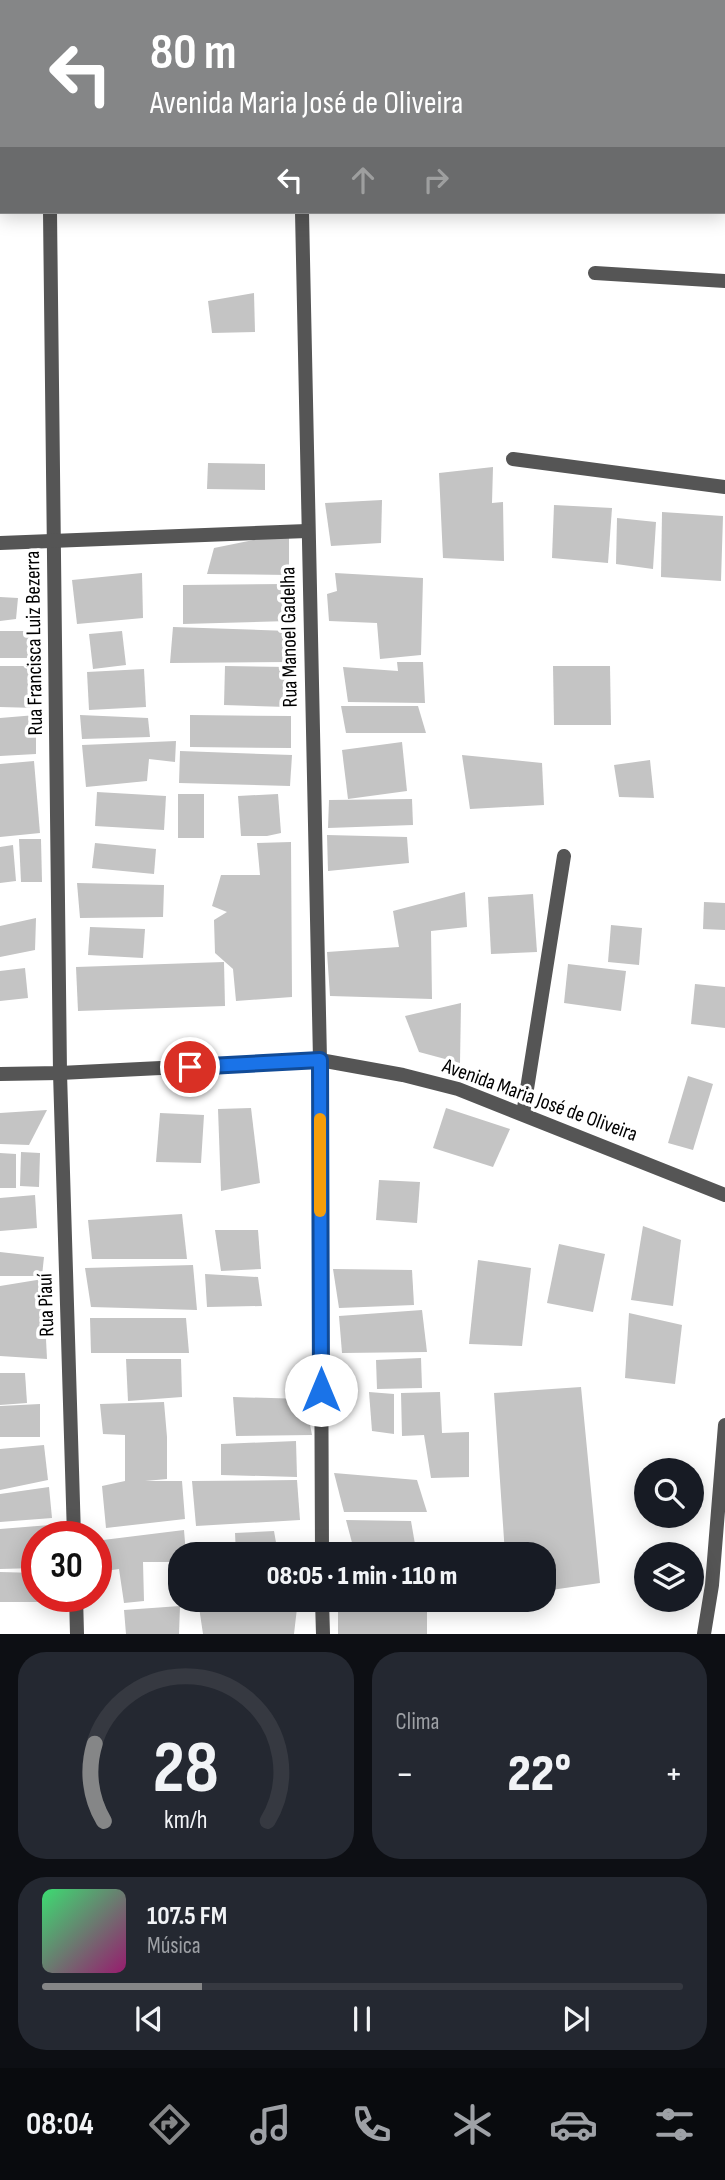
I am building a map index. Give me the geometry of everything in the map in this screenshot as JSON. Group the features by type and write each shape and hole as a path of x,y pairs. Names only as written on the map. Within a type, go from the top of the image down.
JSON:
{"street":[{"name":"Rua Francisca Luiz Bezerra","path":"50,214 60,1073"},
{"name":"Rua Manoel Gadelha","path":"302,214 320,1060 322,1542"},
{"path":"595,273 725,281"},
{"path":"513,459 725,488"},
{"path":"0,543 54,543 307,531"},
{"path":"523,1114 564,856"},
{"name":"Avenida Maria José de Oliveira","path":"0,1073 60,1073 320,1060 458,1088 725,1195"},
{"name":"Rua Piauí","path":"60,1073 74,1521"},
{"path":"705,1634 712,1586 725,1424"},
{"path":"76,1612 77,1634"},
{"path":"322,1612 323,1634"}],"building":[{"path":"254,293 255,332 212,333 208,301"},
{"path":"208,463 265,464 265,490 207,489"},
{"path":"493,467 492,503 503,502 504,561 443,558 439,473"},
{"path":"382,500 381,543 331,546 325,503"},
{"path":"554,505 612,508 608,563 552,558"},
{"path":"662,512 723,516 721,581 661,577"},
{"path":"617,518 656,522 653,569 616,564"},
{"path":"289,533 289,575 207,574 214,548"},
{"path":"142,573 143,618 77,624 72,580"},
{"path":"335,573 423,578 421,655 380,659 377,623 329,621 327,594 337,591"},
{"path":"288,584 289,621 183,624 183,585"},
{"path":"0,597 18,598 16,619 0,621"},
{"path":"173,627 289,631 290,662 170,663"},
{"path":"0,631 33,631 33,658 0,658"},
{"path":"122,631 126,665 93,669 89,634"},
{"path":"397,662 423,662 425,703 348,702 343,667 398,671"},
{"path":"0,666 36,666 36,708 0,707"},
{"path":"225,666 288,667 287,707 224,705"},
{"path":"553,666 610,666 611,725 554,725"},
{"path":"144,669 146,707 89,710 87,672"},
{"path":"341,706 418,706 426,733 346,733"},
{"path":"36,715 36,754 0,756 0,718"},
{"path":"80,715 148,718 150,737 82,739"},
{"path":"190,715 291,716 291,748 190,747"},
{"path":"176,741 175,762 149,759 147,781 86,787 82,745"},
{"path":"402,742 407,791 348,799 342,750"},
{"path":"180,751 292,755 290,786 179,783"},
{"path":"462,755 542,763 544,805 470,809"},
{"path":"650,760 654,798 619,797 614,765"},
{"path":"34,761 40,833 0,837 0,764"},
{"path":"97,792 166,796 164,830 95,826"},
{"path":"178,794 204,794 204,838 178,838"},
{"path":"278,794 281,833 241,836 238,796"},
{"path":"412,799 413,825 328,828 329,800"},
{"path":"327,835 407,837 409,863 328,871"},
{"path":"19,839 41,839 42,882 21,882"},
{"path":"291,842 292,997 236,1001 233,969 215,953 214,920 227,912 212,906 221,875 260,875 257,843"},
{"path":"95,843 156,849 154,874 92,868"},
{"path":"13,845 16,881 0,883 0,847"},
{"path":"77,883 164,885 163,917 80,918"},
{"path":"465,892 467,927 431,931 432,999 330,996 327,952 399,947 393,911"},
{"path":"533,894 537,952 491,954 488,897"},
{"path":"704,902 725,903 725,930 703,929"},
{"path":"36,918 35,950 0,957 0,926"},
{"path":"611,925 642,928 639,965 608,962"},
{"path":"90,927 145,929 143,958 88,955"},
{"path":"224,962 225,1006 78,1011 76,967"},
{"path":"568,964 626,971 621,1011 564,1003"},
{"path":"25,968 28,998 0,1001 0,971"},
{"path":"695,984 725,987 725,1028 691,1024"},
{"path":"461,1003 460,1063 419,1052 405,1016"},
{"path":"688,1076 713,1084 693,1150 668,1143"},
{"path":"251,1108 260,1183 221,1191 218,1109"},
{"path":"446,1108 510,1129 493,1167 433,1148"},
{"path":"47,1110 29,1145 0,1144 0,1113"},
{"path":"160,1113 204,1115 201,1163 156,1162"},
{"path":"21,1152 40,1153 39,1187 20,1186"},
{"path":"0,1153 16,1154 16,1188 0,1188"},
{"path":"379,1180 420,1182 417,1223 376,1220"},
{"path":"35,1195 37,1228 0,1231 0,1198"},
{"path":"182,1214 187,1259 92,1259 88,1220"},
{"path":"643,1226 681,1240 673,1306 631,1300"},
{"path":"215,1230 258,1230 261,1269 221,1271"},
{"path":"559,1244 605,1254 593,1312 547,1303"},
{"path":"0,1252 44,1257 42,1276 0,1276"},
{"path":"478,1260 531,1268 522,1346 469,1344"},
{"path":"193,1265 197,1310 91,1307 85,1268"},
{"path":"333,1269 412,1270 414,1305 339,1308"},
{"path":"205,1274 258,1277 262,1306 207,1307"},
{"path":"43,1279 47,1359 0,1356 0,1286"},
{"path":"422,1310 427,1352 342,1353 339,1316"},
{"path":"629,1313 682,1325 675,1384 625,1378"},
{"path":"90,1318 186,1318 189,1353 91,1353"},
{"path":"421,1358 422,1388 377,1389 376,1360"},
{"path":"126,1359 181,1359 182,1397 128,1401"},
{"path":"0,1373 25,1373 27,1403 0,1405"},
{"path":"581,1387 600,1583 556,1589 556,1542 504,1542 494,1393"},
{"path":"369,1392 394,1394 394,1434 372,1431"},
{"path":"440,1392 442,1433 469,1432 469,1477 431,1478 424,1435 402,1436 401,1393"},
{"path":"233,1397 305,1399 312,1435 236,1436"},
{"path":"164,1402 167,1479 145,1481 182,1481 185,1519 112,1527 112,1521 105,1521 102,1486 125,1481 125,1435 103,1434 100,1404"},
{"path":"40,1404 40,1437 0,1437 0,1406"},
{"path":"296,1441 297,1477 221,1475 221,1444"},
{"path":"44,1445 48,1480 0,1490 0,1449"},
{"path":"334,1473 417,1480 427,1512 344,1512"},
{"path":"297,1480 300,1520 196,1526 192,1481"},
{"path":"49,1487 52,1518 0,1522 0,1494"},
{"path":"346,1520 411,1521 415,1542 352,1542"},
{"path":"21,1527 21,1568 0,1569 0,1529"},
{"path":"184,1530 185,1542 168,1542 168,1562 143,1562 144,1601 124,1603 119,1569 112,1570 112,1539"},
{"path":"274,1531 276,1542 235,1542 235,1533"},
{"path":"0,1572 21,1573 21,1602 0,1602"},
{"path":"168,1607 168,1612 180,1612 179,1634 126,1634 124,1610"},
{"path":"200,1612 297,1612 294,1634 203,1634"},
{"path":"338,1612 427,1612 427,1634 338,1634"}],"slow traffic":[{"path":"320,1119 320,1211"}],"route":[{"path":"190,1067 320,1060 321,1390"}]}
